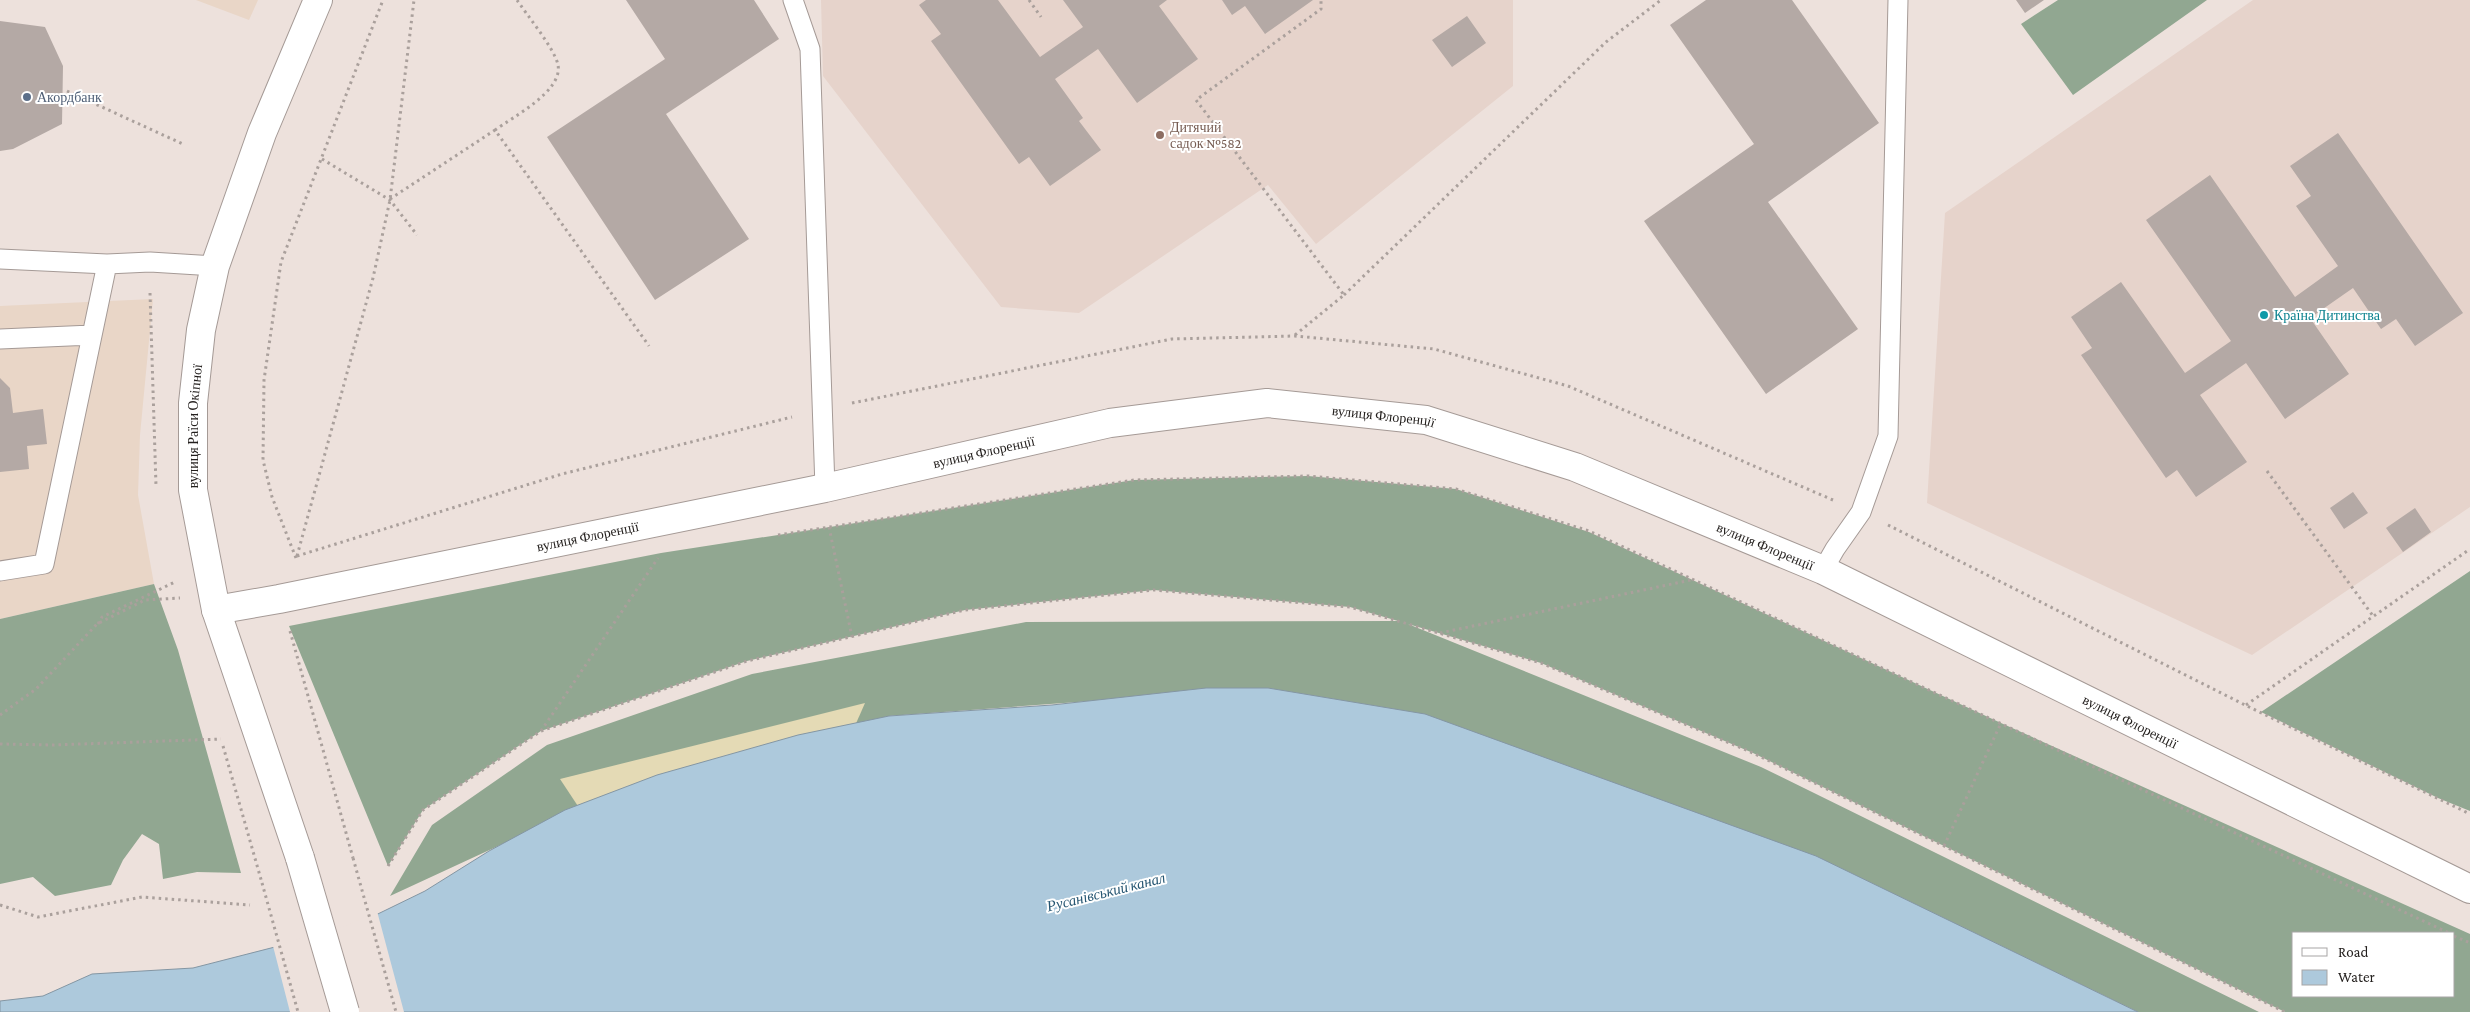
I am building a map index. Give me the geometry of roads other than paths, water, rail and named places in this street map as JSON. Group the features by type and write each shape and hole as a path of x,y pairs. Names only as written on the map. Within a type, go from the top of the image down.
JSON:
{"street":[{"name":"вулиця Раїси Окіпної","path":"318,0 262,133 215,266 201,330 193,403 193,490 216,610 300,858 345,1012"},
{"name":"вулиця Флоренції","path":"216,610 279,599 824,488 1110,423 1267,403 1426,420 1575,468 1823,570 2470,889"}],"lane":[{"path":"793,0 810,48 820,410 824,488"},
{"path":"1823,570 1835,549 1862,512 1888,436 1898,0"},
{"path":"0,259 107,264 150,262 215,266"},
{"path":"0,571 44,564 107,264"},
{"path":"0,339 92,335"}],"water":[{"name":"Русанівський канал","path":"1206,688 1268,688 1425,714 1816,856 2138,1012 0,1012 0,1001 43,996 92,974 193,968 349,928 425,891 489,851 565,810 657,775 798,735 889,716 1052,705"}],"place":[{"name":"Акордбанк","path":"27,97"},
{"name":"Дитячий садок №582","path":"1160,135"},
{"name":"Країна Дитинства","path":"2264,315"}]}
